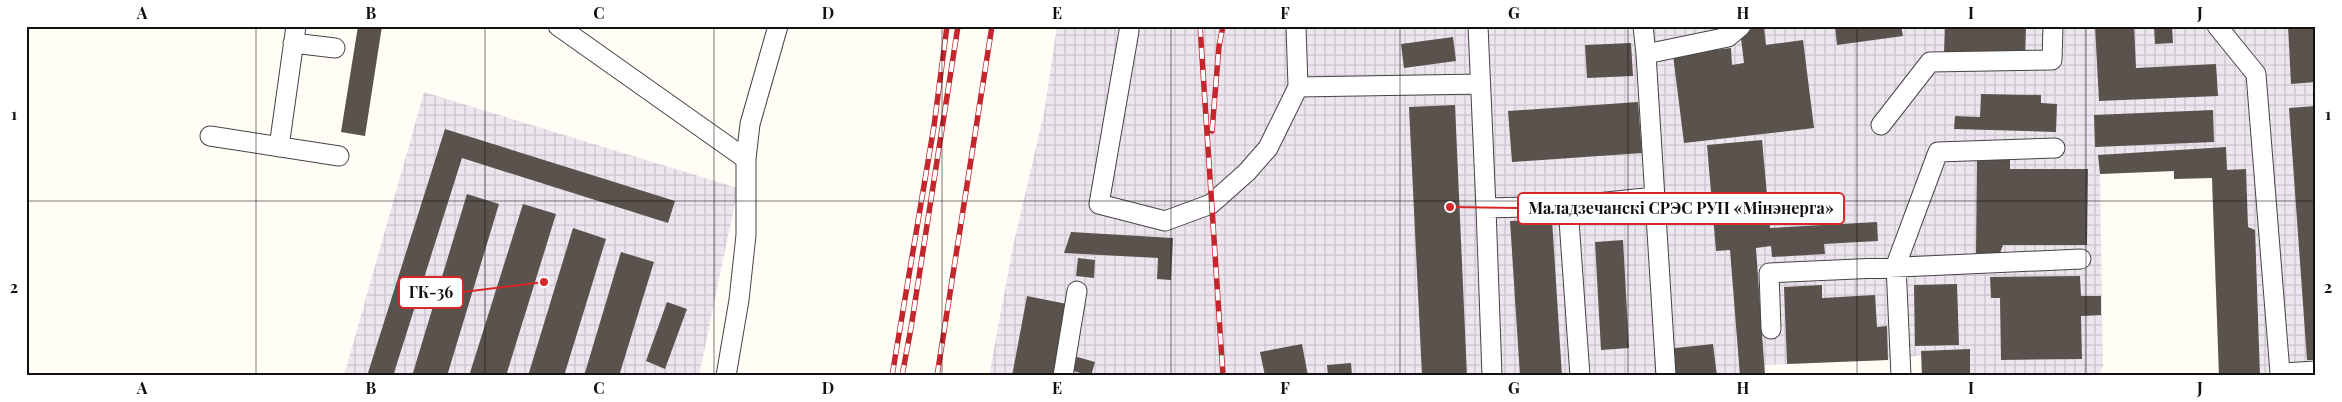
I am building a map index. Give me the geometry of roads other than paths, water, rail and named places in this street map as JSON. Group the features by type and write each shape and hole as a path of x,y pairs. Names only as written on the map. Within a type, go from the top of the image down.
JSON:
{"street":[{"path":"558,26 746,159"},
{"path":"726,376 739,300 746,235 746,159 750,124 778,26"},
{"path":"1129,31 1099,204 1165,221 1211,204 1247,172 1268,148 1298,87 1296,26"},
{"path":"1478,26 1492,376"},
{"path":"1643,26 1666,376"},
{"path":"1646,54 1728,37 1741,26"},
{"path":"1881,125 1930,62 2052,60 2053,26"},
{"path":"2217,26 2256,74 2280,373 2316,371"},
{"path":"279,146 295,35 335,48"},
{"path":"1298,87 1480,84"},
{"path":"210,136 339,156"},
{"path":"1902,376 1896,266 1938,152 2055,148"},
{"path":"1486,208 1568,206 1655,197"},
{"path":"1568,206 1580,376"},
{"path":"1771,330 1769,273 2081,259"},
{"path":"1063,376 1078,291"}],"railway":[{"path":"892,376 934,126 947,26"},
{"path":"902,376 958,26"},
{"path":"937,376 992,26"},
{"path":"1200,26 1223,376"},
{"path":"1212,131 1219,46 1223,26"}],"place":[{"name":"Маладзечанскі СРЭС РУП «Мінэнерга»","path":"1450,207"},
{"name":"ГК-36","path":"544,282"}]}
